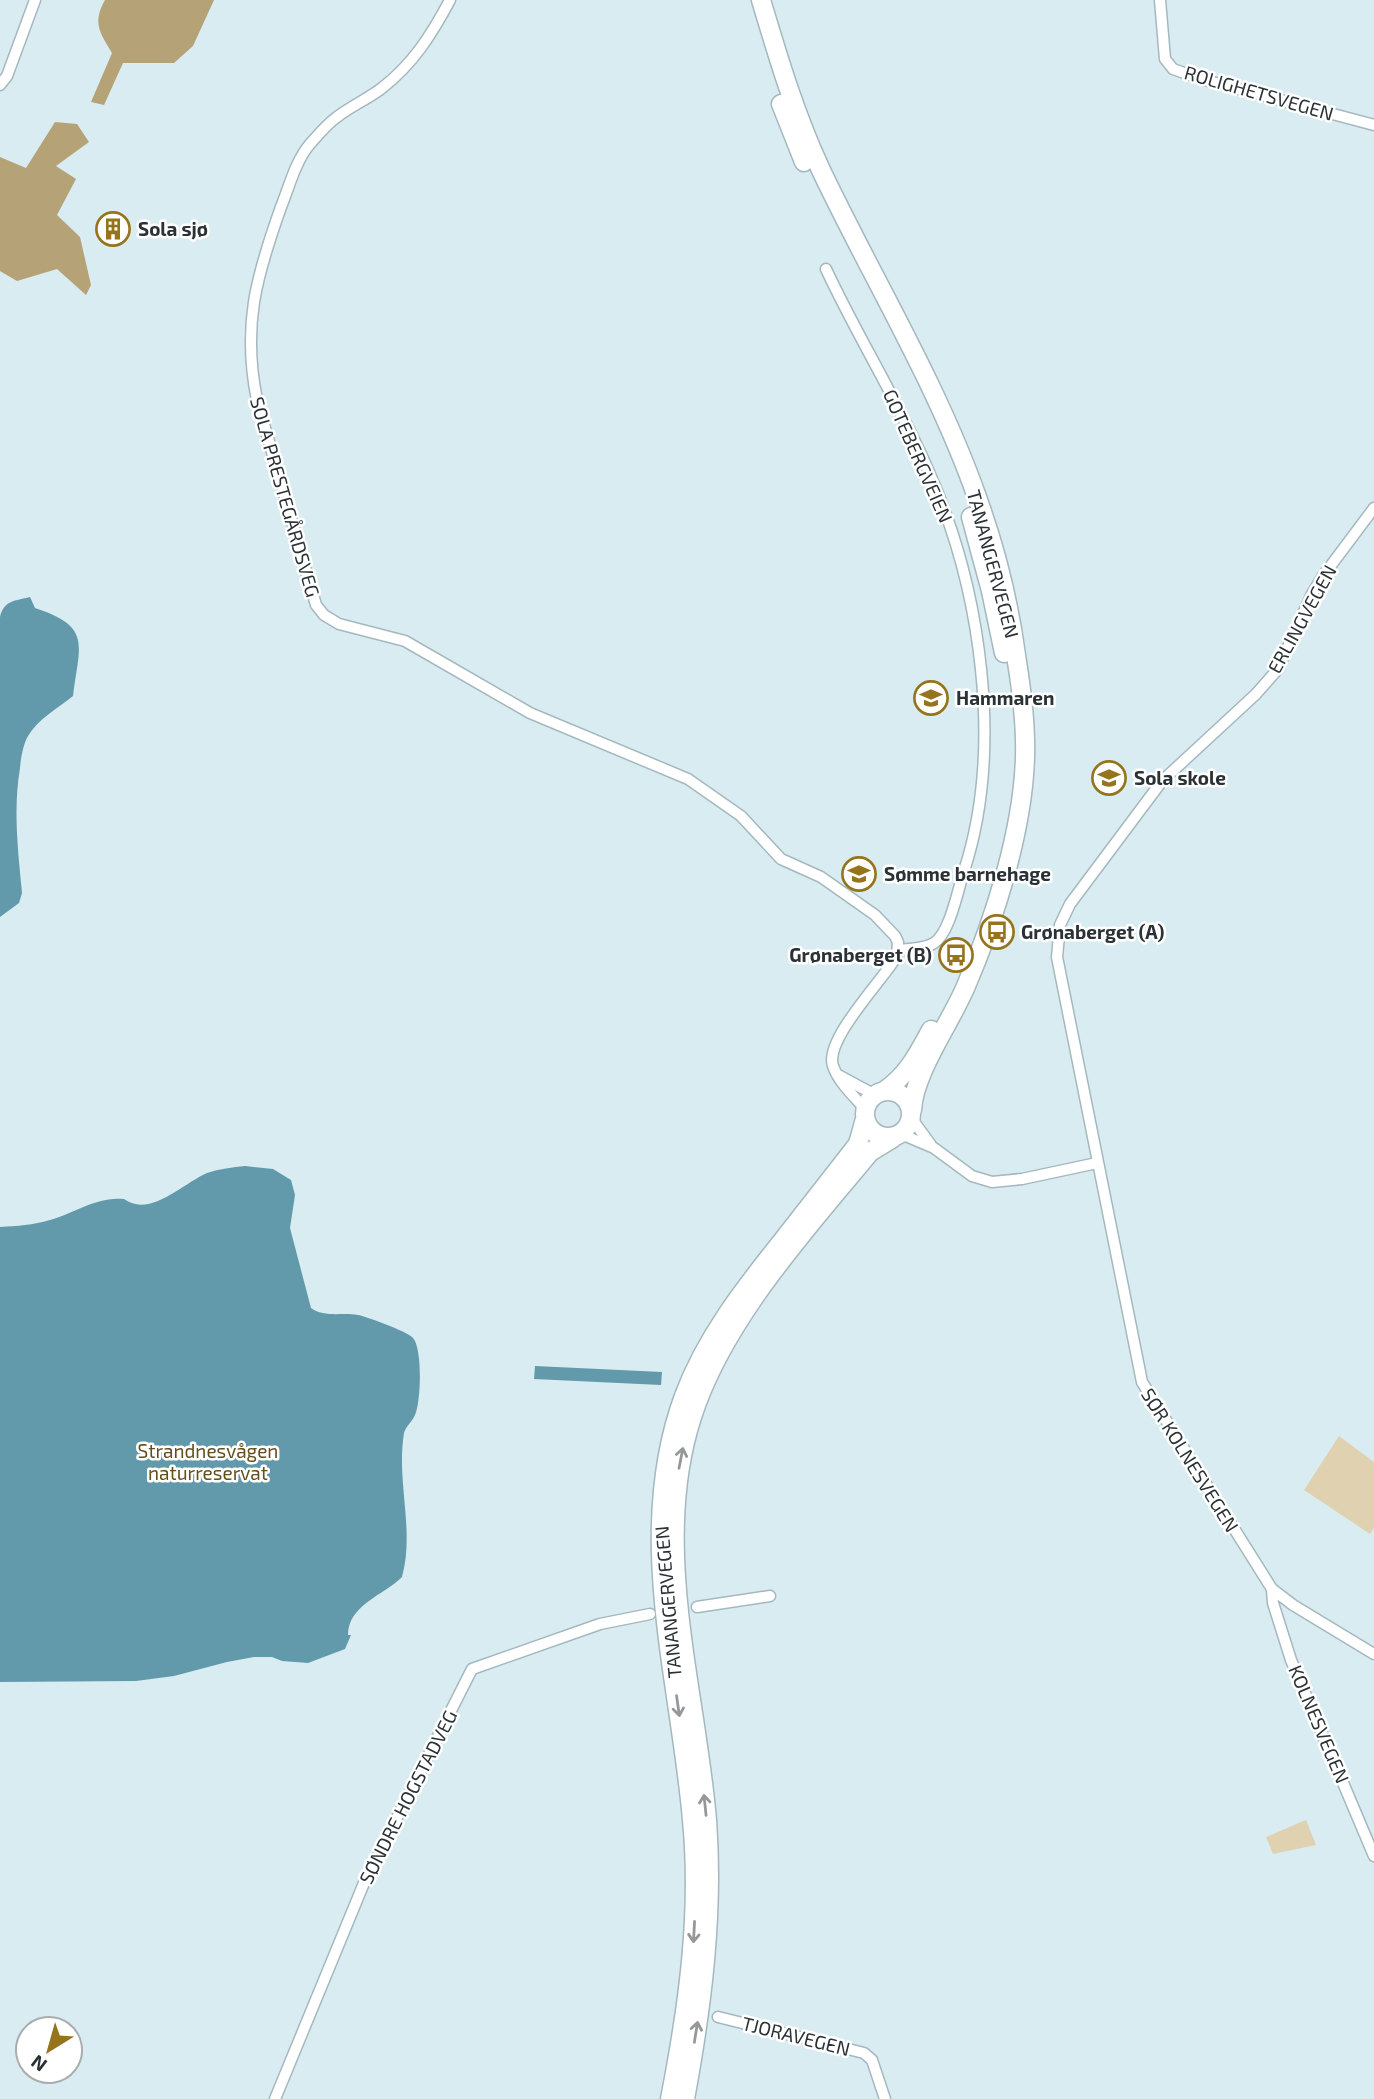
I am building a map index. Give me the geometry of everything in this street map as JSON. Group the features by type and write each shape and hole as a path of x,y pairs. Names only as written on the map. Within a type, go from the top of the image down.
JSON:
{"highway":[{"name":"TANANGERVEGEN","path":"670,2099 690,1973 695,1884 687,1769 660,1562 660,1506 667,1455 685,1394 712,1337 736,1300 858,1144 872,1104 909,1069 938,1018 964,959 990,883 1006,818 1011,784 1012,716 1007,676 992,591 967,504 929,416 808,171 779,101 749,0"},
{"name":"TANANGERVEGEN","path":"685,2099 704,1974 709,1874 705,1802 674,1560 674,1505 683,1446 706,1380 738,1322 813,1221 870,1152 904,1125 915,1086 967,986 984,941 1009,858 1017,821 1025,756 1019,674 1004,589 978,500 940,411 819,166 791,97 761,0"},
{"path":"893,1091 901,1095 908,1101 904,1125 884,1138 875,1134 869,1127 872,1104 893,1091"}],"street":[{"path":"0,85 7,76 34,0"},
{"name":"SOLA PRESTEGÅRDSVEG","path":"450,0 430,36 408,66 381,89 336,118 308,146 287,191 263,257 251,316 251,370 257,400 316,605 324,615 340,624 405,641 530,713 688,779 741,816 781,859 821,877 875,915 895,936 898,950"},
{"name":"ROLIGHETSVEGEN","path":"1160,0 1165,59 1173,69 1201,79 1374,125"},
{"name":"GOTEBERGVEIEN","path":"826,269 890,390 942,502 967,586 978,648 985,757 978,817 968,861 939,939 933,945 898,950"},
{"name":"ERLINGVEGEN","path":"1097,1163 1058,957 1063,916 1162,781 1278,669 1312,594 1374,508"},
{"path":"872,1104 838,1075 831,1058 837,1038 893,962 898,950"},
{"path":"838,1075 872,1104"},
{"path":"904,1125 972,1176 992,1182 1022,1179 1097,1163"},
{"path":"904,1125 934,1148"},
{"name":"SØR KOLNESVEGEN","path":"1097,1163 1142,1382 1272,1589 1293,1605 1374,1654"},
{"name":"KOLNESVEGEN","path":"1272,1589 1273,1603 1292,1660 1374,1856"},
{"path":"697,1607 770,1596"},
{"name":"SØNDRE HOGSTADVEG","path":"275,2099 364,1883 472,1669 600,1624 650,1614"},
{"name":"TJORAVEGEN","path":"718,2017 863,2053 872,2060 885,2099"}],"shaded area":[{"path":"105,0 214,0 193,46 174,63 123,63 104,105 91,102 112,53 98,22"},
{"path":"55,122 77,124 89,142 56,166 76,179 57,215 80,237 91,285 86,295 57,269 17,281 0,271 0,157 26,168"},
{"path":"1339,1436 1374,1462 1374,1528 1370,1534 1304,1490"},
{"path":"1306,1820 1316,1845 1273,1854 1266,1837"}],"water":[{"path":"30,597 35,608 54,615 74,631 78,640 78,663 73,696 37,724 24,747 18,784 17,815 22,893 19,903 0,917 0,617 7,604"},
{"name":"Strandnesvågen naturreservat","path":"245,1166 273,1169 291,1180 295,1195 290,1228 311,1308 322,1313 352,1314 369,1318 409,1335 416,1342 420,1374 419,1399 415,1415 404,1433 402,1451 407,1542 402,1577 360,1608 350,1625 348,1635 351,1635 345,1649 308,1663 254,1657 174,1676 136,1681 0,1682 0,1227 44,1222 105,1200 124,1199 134,1204 155,1202 207,1173"},
{"path":"535,1366 662,1372 661,1385 534,1379"}],"place":[{"name":"Sola sjø","path":"113,229"},
{"name":"Hammaren","path":"931,698"},
{"name":"Sola skole","path":"1109,778"},
{"name":"Sømme barnehage","path":"859,874"},
{"name":"Grønaberget (A)","path":"997,932"},
{"name":"Grønaberget (B)","path":"956,955"}]}
